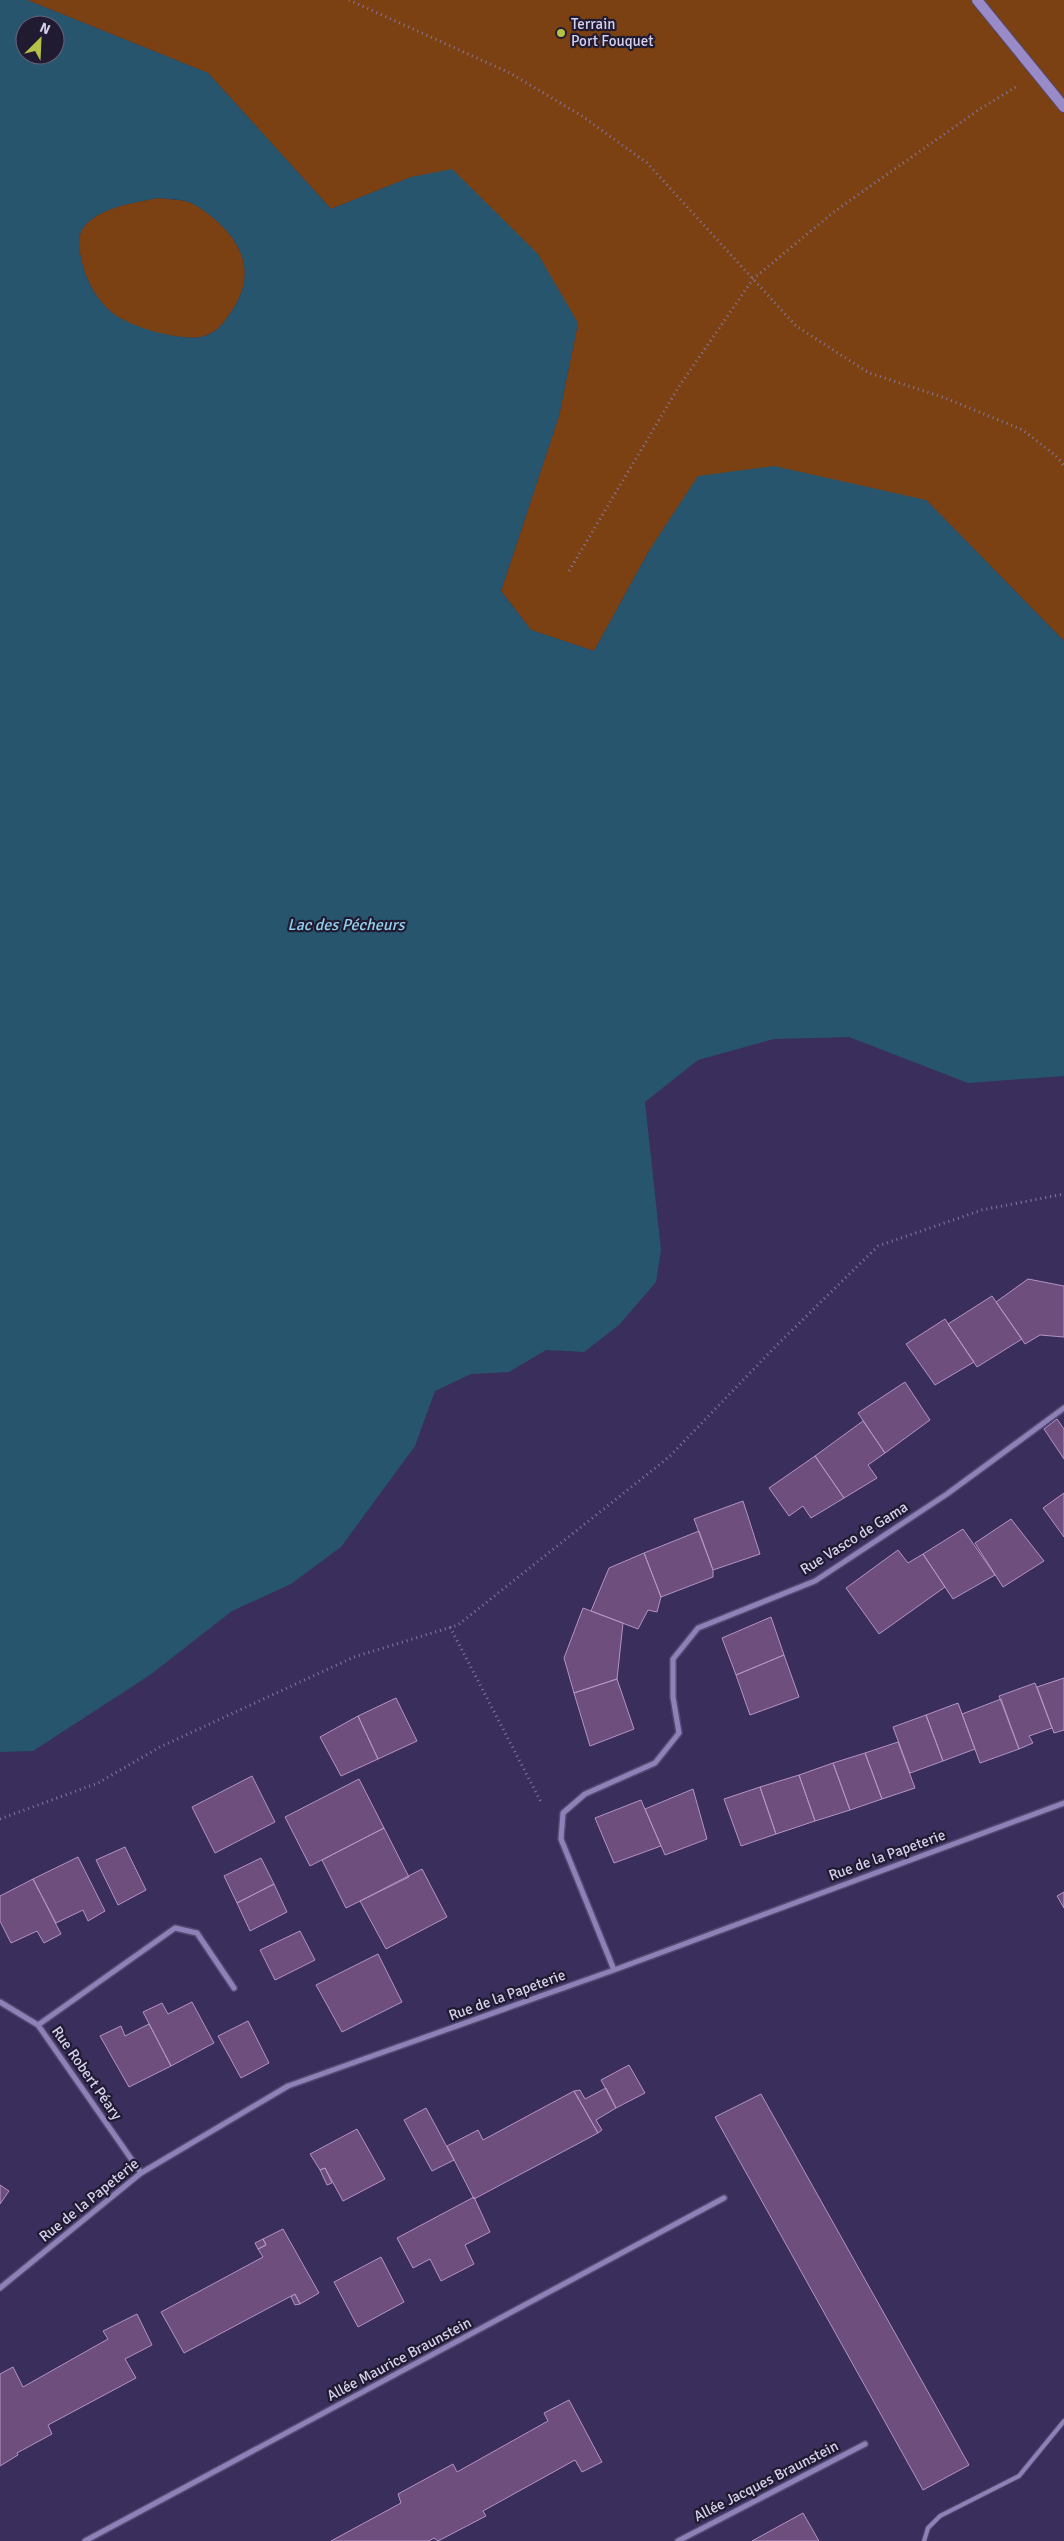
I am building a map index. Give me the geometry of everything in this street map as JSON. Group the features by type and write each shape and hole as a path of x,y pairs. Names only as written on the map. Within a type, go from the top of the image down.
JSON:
{"main road":[{"path":"977,0 1064,107"}],"street":[{"name":"Rue Vasco de Gama","path":"562,1830 563,1814 585,1794 655,1763 679,1733 673,1697 673,1660 698,1628 815,1581 947,1494 1064,1408"},
{"name":"Rue de la Papeterie","path":"0,2288 140,2173 288,2086 614,1970 1064,1803"},
{"path":"562,1830 561,1839 614,1970"},
{"path":"38,2025 175,1928 197,1933 234,1988"},
{"name":"Rue Robert Péary","path":"0,2002 38,2025 140,2173"},
{"name":"Allée Maurice Braunstein","path":"85,2541 724,2198"},
{"name":"Allée Jacques Braunstein","path":"678,2541 865,2444"}],"lane":[{"path":"924,2541 928,2528 940,2516 1020,2476 1064,2422"}],"path":[{"path":"349,0 510,73 582,116 648,163 796,326 869,373 945,398 1023,430 1056,456 1064,466"},
{"path":"569,571 678,388 753,279 835,211 980,109 1038,74"},
{"path":"0,1819 98,1783 160,1747 354,1657 458,1625 669,1457 776,1346 878,1246 982,1210 1064,1194"},
{"path":"450,1628 547,1814 562,1830"}],"shaded area":[{"path":"27,0 1064,0 1064,641 926,500 650,549 594,651 531,630 501,591 559,416 578,323 411,177 331,209 208,73"},
{"path":"159,198 189,202 207,213 233,239 244,263 245,275 239,299 221,325 213,332 204,336 191,338 166,335 127,322 104,305 95,293 85,273 79,247 79,239 83,228 98,215 108,210"}],"water":[{"name":"Lac des Pécheurs","path":"0,0 27,0 64,15 15,15 15,65 65,65 65,15 208,73 331,209 411,177 452,169 538,254 578,323 559,416 501,591 531,630 594,651 650,549 698,476 774,466 926,500 1064,641 1064,1076 968,1083 849,1037 774,1039 698,1060 645,1102 661,1250 656,1282 619,1325 584,1352 546,1350 509,1372 471,1374 435,1391 415,1446 341,1547 291,1584 232,1611 150,1675 33,1751 0,1752","holes":["159,198 189,202 198,207 223,227 233,239 244,263 243,287 232,311 213,332 191,338 139,327 127,322 109,310 91,286 85,273 79,247 79,239 83,228 98,215 108,210"]}],"building":[{"path":"1028,1279 1064,1286 1064,1337 1040,1335 1025,1344 996,1302"},
{"path":"992,1296 1022,1339 977,1367 948,1324"},
{"path":"945,1319 974,1362 935,1385 906,1344"},
{"path":"905,1382 930,1420 885,1453 858,1413"},
{"path":"1057,1419 1064,1429 1064,1459 1044,1429"},
{"path":"863,1421 885,1453 868,1465 877,1478 844,1498 815,1456"},
{"path":"815,1456 844,1498 811,1518 803,1506 789,1516 769,1488"},
{"path":"1064,1493 1064,1537 1043,1508"},
{"path":"743,1501 760,1554 713,1570 694,1519"},
{"path":"1011,1519 1044,1561 1003,1587 975,1543"},
{"path":"963,1529 995,1575 953,1599 923,1554"},
{"path":"699,1531 713,1570 713,1577 661,1597 644,1553"},
{"path":"898,1550 908,1563 923,1554 945,1587 879,1634 846,1588"},
{"path":"644,1553 661,1597 657,1612 648,1610 638,1629 591,1611 609,1568"},
{"path":"583,1608 623,1623 617,1679 574,1693 564,1658"},
{"path":"771,1617 784,1655 736,1675 722,1638"},
{"path":"784,1655 799,1697 750,1715 736,1675"},
{"path":"1064,1678 1064,1730 1054,1733 1037,1687"},
{"path":"617,1679 634,1729 590,1746 574,1693"},
{"path":"1035,1683 1052,1728 1029,1736 1033,1743 1019,1749 999,1696"},
{"path":"396,1698 417,1741 378,1759 358,1716"},
{"path":"1001,1699 1019,1749 980,1763 962,1714"},
{"path":"958,1703 975,1749 943,1761 926,1715"},
{"path":"926,1715 943,1761 910,1773 893,1727"},
{"path":"358,1716 378,1759 341,1776 320,1737"},
{"path":"898,1742 915,1788 882,1799 865,1753"},
{"path":"865,1753 882,1799 850,1810 833,1763"},
{"path":"833,1763 850,1810 815,1821 799,1775"},
{"path":"799,1775 815,1821 776,1834 760,1787"},
{"path":"252,1776 275,1822 215,1853 192,1807"},
{"path":"359,1779 384,1828 310,1866 285,1817"},
{"path":"760,1787 776,1834 741,1846 724,1799"},
{"path":"693,1789 707,1839 665,1855 645,1809"},
{"path":"641,1800 661,1846 614,1863 595,1818"},
{"path":"384,1828 409,1877 346,1908 322,1860"},
{"path":"125,1847 146,1890 118,1905 96,1860"},
{"path":"78,1857 105,1911 88,1921 83,1910 56,1923 33,1879"},
{"path":"261,1858 274,1884 237,1903 224,1876"},
{"path":"422,1869 447,1917 386,1949 360,1901"},
{"path":"33,1879 61,1934 44,1943 37,1931 11,1943 0,1921 0,1896"},
{"path":"274,1884 287,1912 250,1931 237,1903"},
{"path":"1064,1892 1064,1908 1057,1896"},
{"path":"300,1931 315,1960 275,1980 260,1950"},
{"path":"378,1954 402,2002 342,2032 316,1985"},
{"path":"192,2002 214,2043 171,2066 143,2012 162,2003 168,2014"},
{"path":"248,2021 269,2063 241,2078 218,2036"},
{"path":"149,2024 171,2066 129,2087 100,2036 121,2026 125,2036"},
{"path":"629,2065 645,2093 616,2108 601,2080"},
{"path":"606,2088 616,2108 596,2120 602,2130 598,2133 574,2091 580,2090 585,2099"},
{"path":"574,2091 598,2133 474,2199 447,2146 478,2130 483,2140"},
{"path":"761,2094 969,2465 923,2490 715,2117"},
{"path":"426,2108 454,2160 432,2171 404,2120"},
{"path":"357,2129 385,2179 343,2201 325,2168 320,2170 310,2154"},
{"path":"325,2168 332,2183 327,2185 320,2170"},
{"path":"0,2185 9,2191 0,2204"},
{"path":"474,2197 490,2232 465,2245 474,2264 441,2281 430,2259 413,2268 397,2238"},
{"path":"283,2229 319,2293 300,2304 295,2294 184,2353 161,2312 263,2257 258,2249 266,2245 263,2239"},
{"path":"263,2239 266,2245 258,2249 255,2243"},
{"path":"381,2257 404,2302 358,2327 334,2282"},
{"path":"295,2294 300,2304 295,2305 291,2297"},
{"path":"137,2314 152,2345 125,2359 136,2378 48,2425 52,2434 17,2453 18,2455 0,2466 0,2374 13,2367 23,2387 108,2339 103,2331"},
{"path":"569,2400 602,2462 582,2472 575,2460 483,2511 486,2516 438,2541 434,2538 429,2541 331,2541 401,2503 398,2494 453,2464 457,2472 548,2421 544,2413"},
{"path":"803,2513 819,2541 752,2541"}],"place":[{"name":"Terrain Port Fouquet","path":"561,33"}]}
